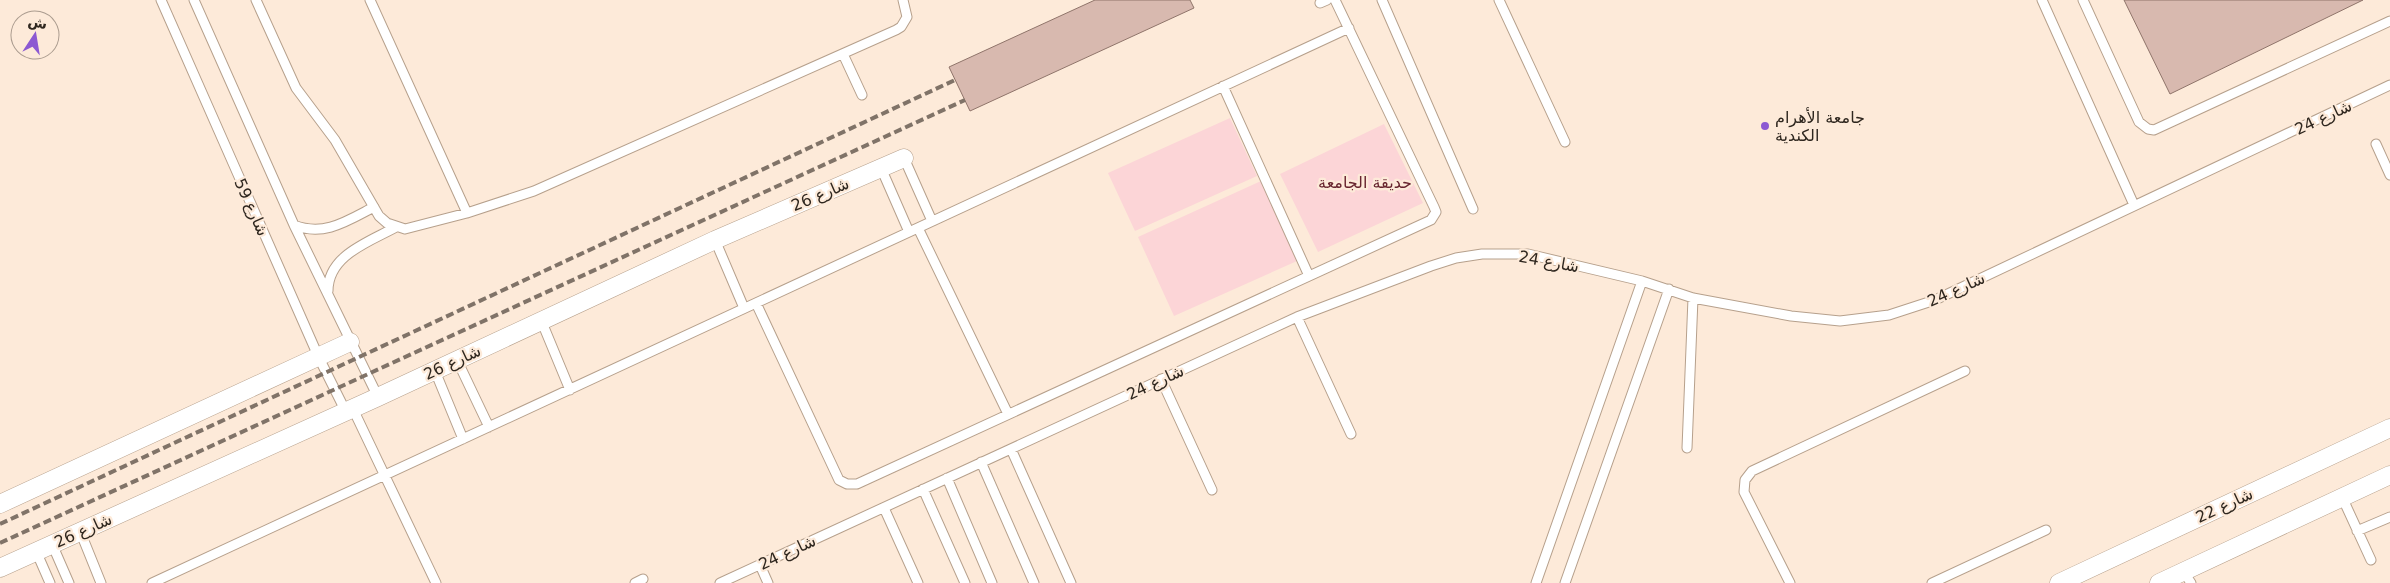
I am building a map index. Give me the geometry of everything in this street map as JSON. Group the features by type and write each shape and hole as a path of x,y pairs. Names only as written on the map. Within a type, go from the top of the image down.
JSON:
{"street":[{"name":"شارع 26","path":"0,568 349,411 715,240 904,158"},
{"path":"0,504 350,342"},
{"name":"شارع 22","path":"2059,583 2390,428"},
{"path":"2159,583 2187,577 2342,497 2390,475"}],"lane":[{"name":"شارع 59","path":"161,0 319,358 384,476 436,583"},
{"name":"شارع 59","path":"194,0 294,225 378,397"},
{"path":"256,0 296,88 335,140 379,216 396,228"},
{"path":"370,0 467,213"},
{"path":"328,294 331,273 340,261 396,228 414,227 467,213 562,180 843,54 901,27 907,17 903,0"},
{"path":"756,303 839,480 847,484 857,484 1431,220 1436,212 1335,0"},
{"path":"1382,0 1473,209"},
{"path":"1499,0 1565,142"},
{"path":"2042,0 2134,205"},
{"path":"2083,0 2139,122 2148,129 2154,130 2390,21"},
{"path":"152,583 1349,28"},
{"path":"843,54 862,95"},
{"name":"شارع 24","path":"720,583 1297,317 1431,266 1482,254 1528,254 1642,281 1693,298 1791,316 1840,321 1889,315 1935,300 2390,85"},
{"path":"1223,86 1309,276"},
{"path":"2376,144 2390,175"},
{"path":"904,158 932,221"},
{"path":"881,168 1008,414"},
{"path":"294,225 303,229 323,230 342,224 374,207"},
{"path":"715,240 744,308"},
{"path":"1536,583 1642,281"},
{"path":"1565,583 1669,290"},
{"path":"1687,448 1693,298"},
{"path":"1297,317 1352,434"},
{"path":"541,320 570,390"},
{"path":"457,360 489,427"},
{"path":"434,370 463,439"},
{"path":"1790,583 1744,492 1748,475 1752,471 1965,371"},
{"path":"1161,379 1212,490"},
{"path":"1011,449 1072,583"},
{"path":"982,462 1034,583"},
{"path":"946,478 992,583"},
{"path":"924,489 964,583"},
{"path":"2342,497 2370,560"},
{"path":"884,508 918,583"},
{"path":"2357,531 2390,517"},
{"path":"1932,583 2046,530"},
{"path":"80,531 102,583"},
{"path":"44,548 50,583"},
{"path":"44,548 69,583"},
{"path":"760,564 768,583"}],"green space":[{"path":"1230,118 1257,176 1135,231 1108,173"},
{"name":"حديقة الجامعة","path":"1384,124 1423,203 1318,252 1280,174"},
{"path":"1261,181 1297,261 1174,316 1138,237"}],"building":[{"path":"1095,0 1190,0 1194,8 970,111 949,67"},
{"path":"2124,0 2363,0 2170,94"}],"railway":[{"path":"0,524 955,80"},
{"path":"0,543 965,100"}],"place":[{"name":"جامعة الأهرام الكندية","path":"1765,126"}]}
